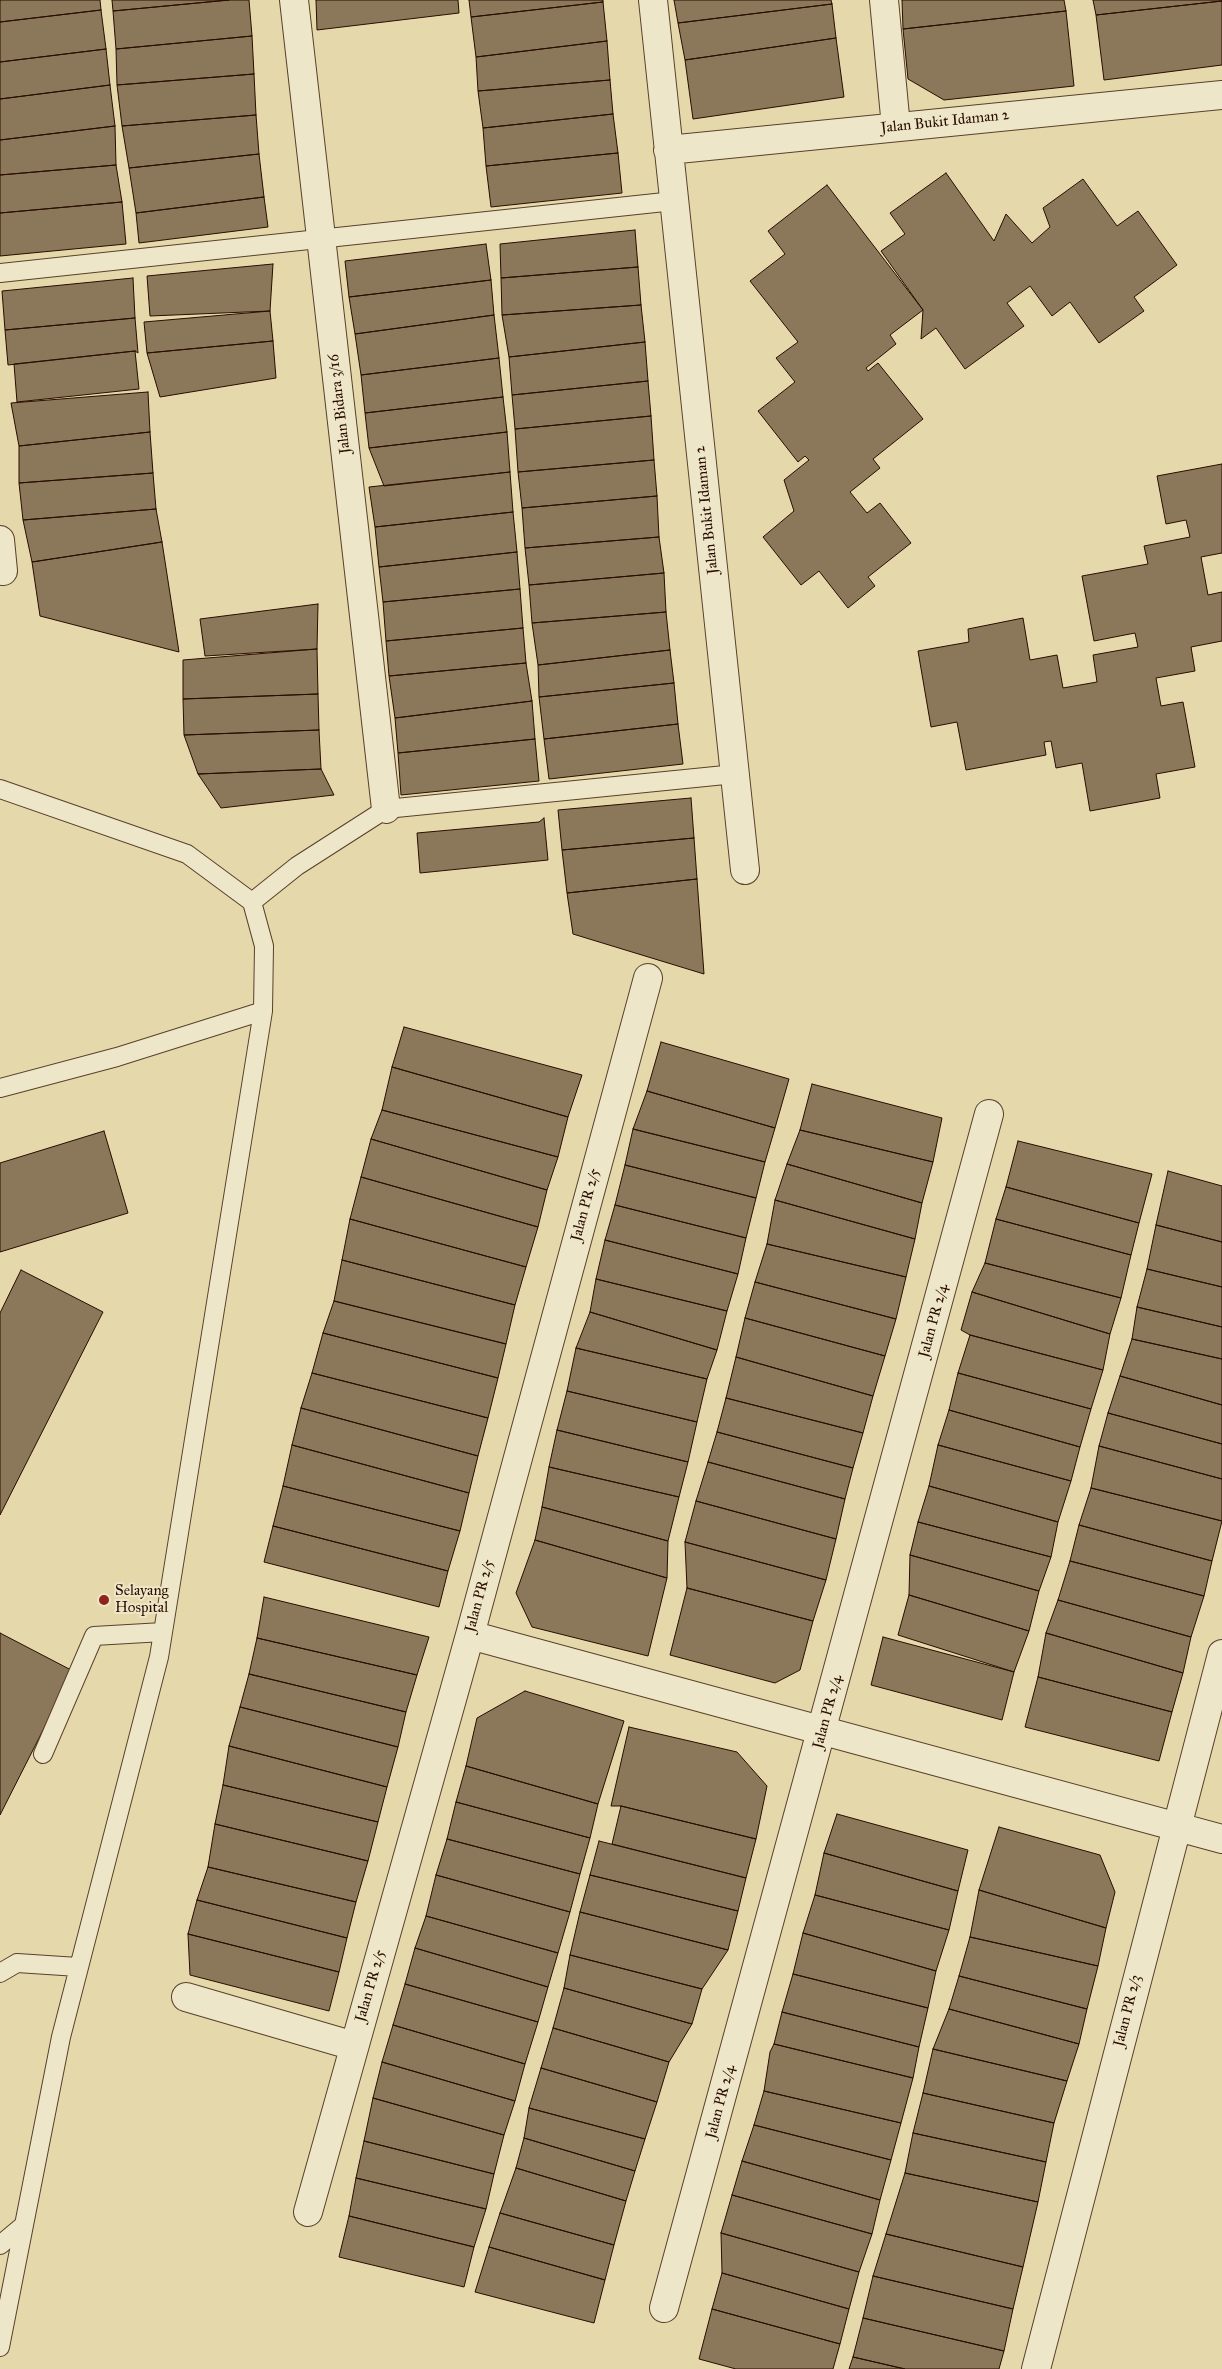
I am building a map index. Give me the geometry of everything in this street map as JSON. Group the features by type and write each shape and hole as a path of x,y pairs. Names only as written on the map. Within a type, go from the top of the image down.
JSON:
{"street":[{"name":"Jalan Bidara 3/16","path":"294,0 386,808"},
{"name":"Jalan Bukit Idaman 2","path":"653,0 744,870"},
{"path":"884,0 896,127"},
{"name":"Jalan Bukit Idaman 2","path":"668,150 1222,95"},
{"path":"0,540 4,571"},
{"name":"Jalan PR 2/5","path":"308,2212 470,1635 648,978"},
{"name":"Jalan PR 2/4","path":"664,2308 990,1114"},
{"path":"470,1635 1222,1839"},
{"name":"Jalan PR 2/3","path":"1036,2369 1222,1654"},
{"path":"186,1997 354,2046"}],"lane":[{"path":"0,273 674,201"},
{"path":"252,902 297,866 386,808 734,774"},
{"path":"0,789 187,854 252,902 264,946 263,1011 159,1657 61,2037 0,2347"},
{"path":"0,1088 117,1057 263,1011"},
{"path":"43,1754 94,1636 163,1632"},
{"path":"0,1973 17,1963 78,1966"},
{"path":"0,2245 24,2225"}],"building":[{"path":"0,0 100,0 101,10 0,22"},
{"path":"112,0 229,0 113,11"},
{"path":"229,0 249,0 252,36 116,49 113,11"},
{"path":"316,0 458,0 459,13 317,30"},
{"path":"469,0 603,0 603,2 471,17"},
{"path":"674,0 831,0 832,4 678,23"},
{"path":"902,0 1064,0 1066,11 903,29"},
{"path":"1093,0 1222,0 1222,1 1096,15"},
{"path":"1222,1 1222,65 1104,80 1096,15"},
{"path":"603,2 607,41 476,57 471,17"},
{"path":"832,4 836,38 685,60 678,23"},
{"path":"101,10 106,49 0,62 0,22"},
{"path":"1066,11 1074,86 944,100 908,79 903,29"},
{"path":"252,36 254,74 117,85 116,49"},
{"path":"836,38 844,97 693,119 685,60"},
{"path":"607,41 610,80 478,91 476,57"},
{"path":"106,49 110,85 0,99 0,62"},
{"path":"254,74 256,115 122,126 117,85"},
{"path":"610,80 613,114 483,128 478,91"},
{"path":"110,85 115,126 0,140 0,99"},
{"path":"613,114 618,153 486,166 483,128"},
{"path":"256,115 259,154 129,168 122,126"},
{"path":"115,126 116,165 0,175 0,140"},
{"path":"618,153 622,193 491,207 486,166"},
{"path":"259,154 264,197 136,213 129,168"},
{"path":"116,165 122,202 0,213 0,175"},
{"path":"946,173 994,241 1006,214 1032,243 1050,227 1043,208 1083,179 1117,226 1138,211 1177,265 1134,297 1144,311 1099,343 1070,302 1052,316 1030,286 1007,303 1024,326 965,369 936,328 921,339 923,310 881,251 905,234 890,213"},
{"path":"827,185 923,310 890,335 896,344 866,368 868,371 878,363 923,419 873,459 880,468 850,492 867,513 880,503 911,543 868,577 875,586 848,608 819,571 801,585 763,537 794,511 784,480 809,460 805,456 798,462 758,411 795,382 776,358 798,342 750,281 785,254 768,231"},
{"path":"264,197 268,227 139,243 136,213"},
{"path":"122,202 126,244 0,256 0,213"},
{"path":"635,230 638,267 501,278 500,244"},
{"path":"486,244 491,280 349,297 345,261"},
{"path":"273,264 270,311 150,316 147,276"},
{"path":"638,267 641,305 502,315 501,278"},
{"path":"133,278 135,318 5,330 2,291"},
{"path":"491,280 494,315 355,334 349,297"},
{"path":"641,305 645,342 509,357 502,315"},
{"path":"270,311 273,341 147,353 144,322"},
{"path":"494,315 499,358 361,375 355,334"},
{"path":"135,318 138,353 135,351 8,365 5,330"},
{"path":"273,341 276,378 160,397 147,353"},
{"path":"645,342 648,381 512,395 509,357"},
{"path":"135,351 139,389 17,402 14,364"},
{"path":"499,358 503,397 365,413 361,375"},
{"path":"648,381 651,416 515,429 512,395"},
{"path":"148,392 150,432 19,446 11,403"},
{"path":"503,397 507,432 369,448 365,413"},
{"path":"651,416 654,460 518,472 515,429"},
{"path":"150,432 153,473 19,483 19,446"},
{"path":"507,432 510,472 384,486 369,448"},
{"path":"654,460 657,496 522,508 518,472"},
{"path":"1222,464 1222,553 1201,557 1208,595 1222,592 1222,641 1191,647 1195,671 1156,678 1161,706 1183,702 1195,767 1156,774 1160,798 1090,811 1082,763 1056,768 1051,741 1044,742 1046,755 966,770 957,722 931,727 918,651 969,642 968,629 1023,618 1030,660 1057,655 1063,688 1097,682 1093,655 1138,647 1135,633 1094,641 1082,576 1148,564 1144,546 1190,537 1186,520 1166,524 1157,476"},
{"path":"510,472 513,512 375,527 369,487"},
{"path":"153,473 156,509 23,520 19,483"},
{"path":"657,496 659,537 525,548 522,508"},
{"path":"156,509 162,542 32,562 23,520"},
{"path":"513,512 517,552 379,567 375,527"},
{"path":"659,537 664,573 529,585 525,548"},
{"path":"162,542 179,652 40,616 32,562"},
{"path":"517,552 520,589 383,602 379,567"},
{"path":"664,573 666,612 532,623 529,585"},
{"path":"520,589 523,628 386,641 383,602"},
{"path":"318,604 317,649 205,656 200,619"},
{"path":"666,612 670,650 538,665 532,623"},
{"path":"523,628 526,663 389,676 386,641"},
{"path":"317,649 318,694 183,699 183,660"},
{"path":"670,650 674,683 539,697 538,665"},
{"path":"526,663 532,701 395,718 389,676"},
{"path":"674,683 678,724 544,739 539,697"},
{"path":"318,694 319,730 184,735 183,699"},
{"path":"532,701 535,739 398,753 395,718"},
{"path":"678,724 683,764 549,779 544,739"},
{"path":"319,730 321,769 198,774 184,735"},
{"path":"535,739 539,781 401,795 398,753"},
{"path":"321,769 334,795 221,808 198,774"},
{"path":"691,798 694,838 562,850 558,810"},
{"path":"544,818 548,860 420,873 417,833 539,822"},
{"path":"694,838 697,879 567,893 562,850"},
{"path":"697,879 704,974 573,934 567,893"},
{"path":"404,1027 582,1075 568,1117 392,1067"},
{"path":"661,1042 789,1079 775,1128 647,1091"},
{"path":"392,1067 568,1117 558,1157 382,1110"},
{"path":"812,1084 942,1118 933,1162 800,1130"},
{"path":"647,1091 775,1128 765,1162 633,1129"},
{"path":"382,1110 558,1157 547,1190 371,1139"},
{"path":"633,1129 765,1162 756,1198 625,1165"},
{"path":"800,1130 933,1162 922,1203 787,1164"},
{"path":"104,1131 128,1213 0,1252 0,1163"},
{"path":"371,1139 547,1190 538,1227 361,1177"},
{"path":"1018,1141 1152,1174 1139,1223 1006,1187"},
{"path":"787,1164 922,1203 915,1239 775,1200"},
{"path":"625,1165 756,1198 746,1238 615,1205"},
{"path":"1168,1171 1222,1186 1222,1242 1156,1225"},
{"path":"361,1177 538,1227 526,1267 350,1219"},
{"path":"1006,1187 1139,1223 1131,1255 996,1219"},
{"path":"775,1200 915,1239 906,1277 767,1244"},
{"path":"615,1205 746,1238 738,1274 605,1240"},
{"path":"350,1219 526,1267 515,1305 342,1260"},
{"path":"996,1219 1131,1255 1121,1298 985,1263"},
{"path":"1156,1225 1222,1242 1222,1287 1147,1269"},
{"path":"605,1240 738,1274 727,1311 596,1279"},
{"path":"767,1244 906,1277 896,1319 755,1282"},
{"path":"342,1260 515,1305 506,1344 334,1301"},
{"path":"985,1263 1121,1298 1110,1334 972,1292"},
{"path":"1147,1269 1222,1287 1222,1327 1137,1307"},
{"path":"21,1270 103,1312 0,1515 0,1313"},
{"path":"596,1279 727,1311 717,1350 590,1312"},
{"path":"755,1282 896,1319 885,1356 745,1318"},
{"path":"972,1292 1110,1334 1103,1370 970,1335 961,1330"},
{"path":"334,1301 506,1344 498,1378 323,1333"},
{"path":"1137,1307 1222,1327 1222,1359 1132,1339"},
{"path":"590,1312 717,1350 707,1379 576,1348"},
{"path":"745,1318 885,1356 873,1396 736,1357"},
{"path":"323,1333 498,1378 488,1418 312,1373"},
{"path":"970,1335 1103,1370 1091,1409 958,1373"},
{"path":"1132,1339 1222,1359 1222,1405 1120,1376"},
{"path":"576,1348 707,1379 697,1422 567,1391"},
{"path":"736,1357 873,1396 863,1433 726,1398"},
{"path":"312,1373 488,1418 478,1456 301,1408"},
{"path":"958,1373 1091,1409 1080,1447 949,1410"},
{"path":"1120,1376 1222,1405 1222,1444 1108,1413"},
{"path":"567,1391 697,1422 688,1462 557,1430"},
{"path":"726,1398 863,1433 853,1468 717,1432"},
{"path":"301,1408 478,1456 469,1493 292,1445"},
{"path":"949,1410 1080,1447 1071,1481 938,1445"},
{"path":"1108,1413 1222,1444 1222,1479 1099,1446"},
{"path":"557,1430 688,1462 679,1497 549,1467"},
{"path":"717,1432 853,1468 845,1499 708,1462"},
{"path":"292,1445 469,1493 460,1531 283,1486"},
{"path":"938,1445 1071,1481 1058,1522 929,1486"},
{"path":"1099,1446 1222,1479 1222,1521 1091,1488"},
{"path":"708,1462 845,1499 836,1539 696,1501"},
{"path":"549,1467 679,1497 668,1541 542,1507"},
{"path":"283,1486 460,1531 448,1571 273,1526"},
{"path":"929,1486 1058,1522 1051,1557 918,1522"},
{"path":"1091,1488 1222,1521 1212,1561 1079,1525"},
{"path":"696,1501 836,1539 826,1580 685,1542"},
{"path":"542,1507 668,1541 667,1578 535,1540"},
{"path":"918,1522 1051,1557 1039,1591 910,1555"},
{"path":"1079,1525 1212,1561 1204,1596 1070,1561"},
{"path":"273,1526 448,1571 439,1607 264,1562"},
{"path":"535,1540 667,1578 648,1656 532,1627 516,1593"},
{"path":"685,1542 826,1580 813,1621 687,1588"},
{"path":"910,1555 1039,1591 1029,1631 909,1595"},
{"path":"1070,1561 1204,1596 1191,1637 1058,1600"},
{"path":"687,1588 813,1621 800,1670 775,1683 670,1655"},
{"path":"909,1595 1029,1631 1014,1672 898,1635"},
{"path":"264,1597 429,1637 417,1675 257,1638"},
{"path":"1058,1600 1191,1637 1183,1673 1046,1633"},
{"path":"0,1633 73,1671 0,1815"},
{"path":"1046,1633 1183,1673 1172,1712 1038,1677"},
{"path":"883,1637 1014,1672 1002,1720 871,1685"},
{"path":"257,1638 417,1675 406,1712 249,1674"},
{"path":"249,1674 406,1712 398,1747 240,1707"},
{"path":"1038,1677 1172,1712 1159,1761 1025,1727"},
{"path":"525,1691 624,1721 598,1804 466,1766 477,1718"},
{"path":"240,1707 398,1747 387,1787 229,1746"},
{"path":"629,1727 737,1752 767,1786 756,1839 621,1806 611,1806"},
{"path":"229,1746 387,1787 378,1822 223,1785"},
{"path":"466,1766 598,1804 590,1838 456,1802"},
{"path":"223,1785 378,1822 368,1861 215,1824"},
{"path":"456,1802 590,1838 580,1874 447,1839"},
{"path":"621,1806 756,1839 746,1878 612,1844"},
{"path":"837,1814 968,1850 958,1891 824,1853"},
{"path":"215,1824 368,1861 356,1902 208,1867"},
{"path":"999,1827 1100,1855 1115,1892 1106,1928 979,1890"},
{"path":"447,1839 580,1874 570,1912 436,1875"},
{"path":"599,1841 746,1878 738,1911 590,1875"},
{"path":"824,1853 958,1891 949,1930 815,1895"},
{"path":"208,1867 356,1902 347,1938 197,1900"},
{"path":"436,1875 570,1912 558,1953 426,1916"},
{"path":"590,1875 738,1911 728,1950 580,1912"},
{"path":"979,1890 1106,1928 1098,1966 970,1937"},
{"path":"815,1895 949,1930 936,1971 803,1933"},
{"path":"197,1900 347,1938 339,1972 188,1934"},
{"path":"580,1912 728,1950 702,1989 570,1955"},
{"path":"426,1916 558,1953 548,1987 415,1948"},
{"path":"803,1933 936,1971 928,2008 793,1974"},
{"path":"188,1934 339,1972 329,2011 190,1975"},
{"path":"970,1937 1098,1966 1087,2009 959,1976"},
{"path":"415,1948 548,1987 538,2022 405,1984"},
{"path":"570,1955 702,1989 692,2024 564,1988"},
{"path":"793,1974 928,2008 919,2047 782,2012"},
{"path":"959,1976 1087,2009 1079,2044 949,2009"},
{"path":"405,1984 538,2022 525,2064 393,2025"},
{"path":"564,1988 692,2024 669,2062 553,2028"},
{"path":"949,2009 1079,2044 1067,2081 933,2049"},
{"path":"782,2012 919,2047 913,2078 774,2044"},
{"path":"393,2025 525,2064 515,2101 382,2062"},
{"path":"553,2028 669,2062 657,2102 541,2068"},
{"path":"774,2044 913,2078 901,2123 764,2091 770,2052"},
{"path":"933,2049 1067,2081 1054,2123 923,2093"},
{"path":"382,2062 515,2101 504,2135 373,2098"},
{"path":"541,2068 657,2102 645,2139 529,2108"},
{"path":"764,2091 901,2123 891,2160 754,2125"},
{"path":"923,2093 1054,2123 1046,2162 913,2133"},
{"path":"373,2098 504,2135 494,2174 364,2141"},
{"path":"529,2108 645,2139 635,2171 524,2138"},
{"path":"754,2125 891,2160 880,2200 742,2161"},
{"path":"913,2133 1046,2162 1038,2202 905,2173"},
{"path":"524,2138 635,2171 626,2201 516,2168"},
{"path":"364,2141 494,2174 486,2209 356,2178"},
{"path":"742,2161 880,2200 872,2234 732,2195"},
{"path":"516,2168 626,2201 614,2245 500,2213"},
{"path":"905,2173 1038,2202 1023,2267 886,2234"},
{"path":"356,2178 486,2209 474,2247 349,2216"},
{"path":"732,2195 872,2234 859,2272 721,2233"},
{"path":"500,2213 614,2245 605,2280 489,2247"},
{"path":"349,2216 474,2247 464,2287 339,2257"},
{"path":"721,2233 859,2272 849,2309 722,2273"},
{"path":"886,2234 1023,2267 1013,2309 873,2276"},
{"path":"489,2247 605,2280 594,2323 475,2292"},
{"path":"722,2273 849,2309 840,2344 712,2309"},
{"path":"873,2276 1013,2309 1004,2351 863,2318"},
{"path":"712,2309 840,2344 833,2369 736,2369 699,2359"},
{"path":"863,2318 1004,2351 999,2369 905,2369 853,2357"},
{"path":"853,2357 905,2369 849,2369"}],"place":[{"name":"Selayang Hospital","path":"104,1600"}]}
